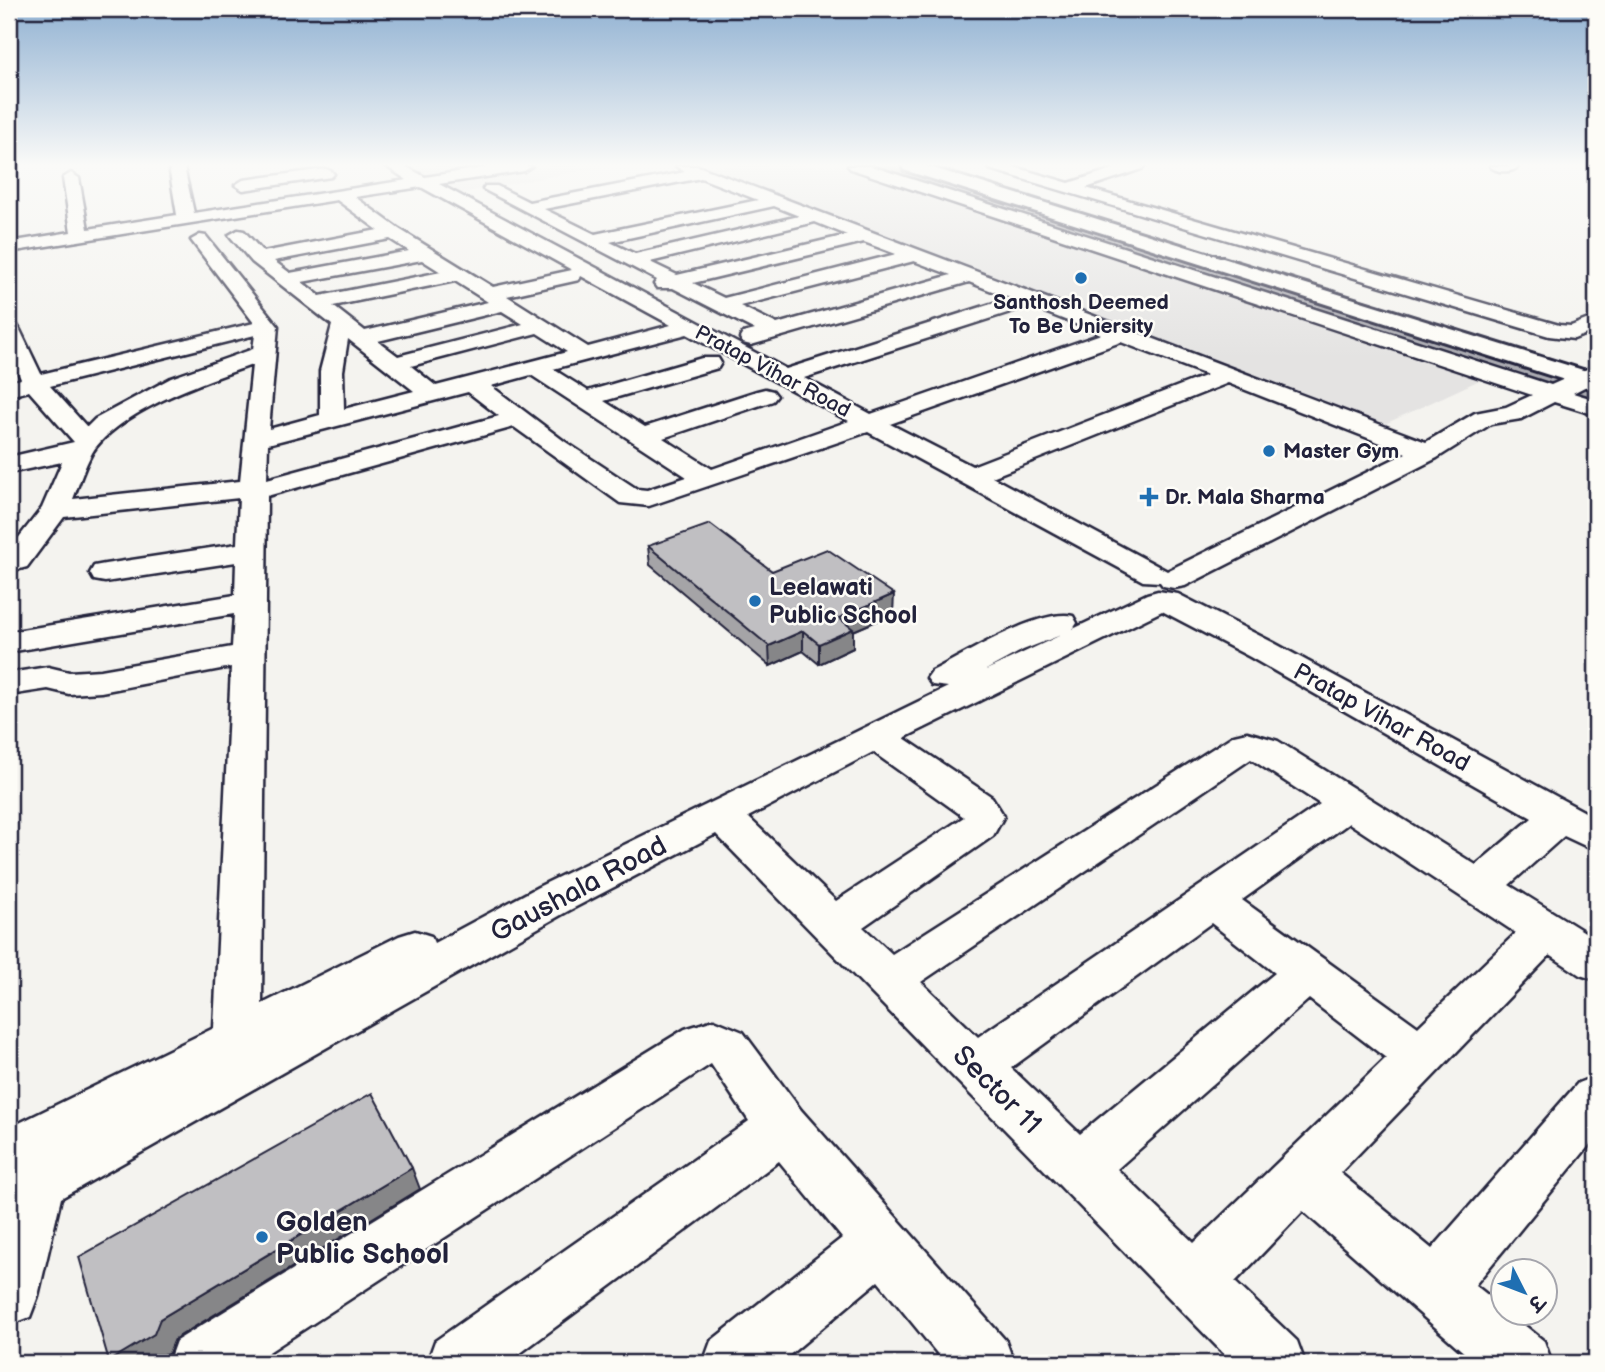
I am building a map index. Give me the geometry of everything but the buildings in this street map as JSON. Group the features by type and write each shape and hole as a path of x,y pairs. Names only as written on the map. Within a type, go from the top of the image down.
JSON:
{"main road":[{"path":"1111,230 1568,376"},
{"path":"1134,230 1568,376"}],"street":[{"path":"9,244 93,230"},
{"path":"9,244 106,230"},
{"path":"388,230 583,354"},
{"name":"Pratap Vihar Road","path":"496,230 572,276 682,329 1158,589"},
{"name":"Pratap Vihar Road","path":"511,230 629,294 717,354 785,377 860,426 971,476 1262,650 1578,816 1596,836"},
{"path":"573,230 774,331"},
{"path":"593,240 640,230"},
{"path":"633,260 761,230"},
{"path":"850,230 1428,452"},
{"path":"1073,230 1568,376 1596,408"},
{"path":"1212,230 1557,331 1574,334 1596,322"},
{"path":"237,1056 253,489 267,326 193,242 264,231"},
{"path":"260,258 393,233"},
{"path":"238,235 260,258 431,393"},
{"path":"629,294 865,236"},
{"path":"286,279 428,253"},
{"path":"720,305 914,254"},
{"path":"316,303 459,274"},
{"path":"333,419 328,382 335,340 352,331 498,299 572,276"},
{"path":"583,400 717,354 774,331 969,276"},
{"path":"893,298 952,324"},
{"path":"785,377 1029,299"},
{"path":"9,389 267,326"},
{"path":"394,364 540,327"},
{"path":"256,440 682,329"},
{"path":"9,330 34,383 84,447"},
{"path":"473,384 631,497 649,498 1122,334"},
{"path":"16,561 55,509 84,447 104,424 132,407 204,373 264,353"},
{"path":"535,368 709,479"},
{"path":"971,476 1228,375"},
{"path":"1158,589 1428,452 1484,418 1512,414 1568,376"},
{"path":"641,437 765,396"},
{"path":"55,509 253,489 421,447 518,418"},
{"path":"9,465 84,447"},
{"path":"105,573 252,551"},
{"name":"Gaushala Road","path":"237,1056 877,737 1158,589"},
{"name":"Gaushala Road","path":"26,1168 1012,643 1158,589"},
{"path":"9,642 250,602"},
{"path":"48,678 58,634"},
{"path":"9,684 48,678 69,683 101,681 248,654"},
{"path":"833,925 979,826 984,819 984,813 978,807 877,737"},
{"path":"888,980 1242,745 1265,750 1596,962"},
{"path":"982,1061 1349,803"},
{"name":"Sector 11","path":"721,814 1275,1363"},
{"path":"1478,887 1578,816"},
{"path":"1210,900 1421,1056"},
{"path":"1194,1283 1545,931"},
{"path":"1079,1168 1308,972"},
{"path":"198,1363 702,1044 713,1041 726,1047 783,1127 984,1363"},
{"path":"1435,1289 1596,1100"},
{"path":"457,1363 783,1127"},
{"path":"9,1296 26,1168"},
{"path":"1301,1175 1522,1363"},
{"path":"733,1363 881,1242"}],"shaded area":[{"name":"Santhosh Deemed To Be Uniersity","path":"857,230 1040,230 1484,378 1374,429"}],"waterway":[{"path":"1078,230 1596,398"}],"place":[{"name":"Santhosh Deemed To Be Uniersity","path":"1081,278"},
{"name":"Master Gym","path":"1269,451"},
{"name":"Dr. Mala Sharma","path":"1149,497"},
{"name":"Leelawati Public School","path":"755,601"},
{"name":"Golden Public School","path":"262,1237"}]}
